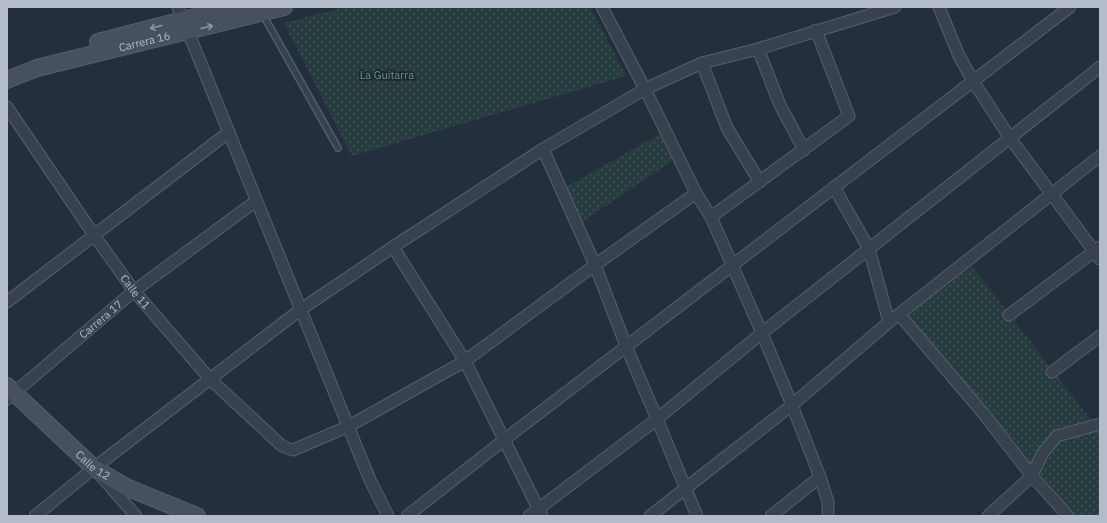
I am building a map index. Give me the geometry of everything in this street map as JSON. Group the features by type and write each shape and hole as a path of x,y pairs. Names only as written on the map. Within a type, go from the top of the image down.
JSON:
{"main road":[{"name":"Carrera 16","path":"7,70 37,58 234,7"},
{"name":"Carrera 16","path":"7,80 37,68 183,19 262,13 284,7"},
{"name":"Calle 12","path":"9,393 94,468 126,487 197,516"}],"street":[{"path":"602,7 645,89 696,193 711,217 792,405 820,477 828,502 828,516"},
{"path":"34,516 94,468 300,310 543,149 645,89 702,63 895,7"},
{"path":"939,7 959,56 973,81 1010,138 1051,194 1098,252 1009,315"},
{"path":"407,516 626,346 1070,7"},
{"path":"183,19 370,480 388,516"},
{"path":"711,217 804,150 848,116 816,30"},
{"path":"758,48 780,105 804,150"},
{"path":"702,63 727,128 760,182"},
{"path":"529,516 540,512 762,333 1100,67"},
{"name":"Calle 11","path":"7,107 134,291 210,379 282,446 293,450 349,426"},
{"path":"7,302 229,132"},
{"path":"543,149 595,266 626,346 697,516"},
{"path":"650,516 792,405 899,314 1100,156"},
{"path":"834,187 869,248 889,322"},
{"path":"349,426 465,361 696,193"},
{"name":"Carrera 17","path":"9,393 134,291 256,201"},
{"path":"393,247 465,361 540,512"},
{"path":"899,314 982,413 1032,476 1068,516"},
{"path":"1052,372 1100,336"},
{"path":"988,516 1032,476 1042,454 1057,436 1100,424"},
{"path":"94,468 136,516"},
{"path":"771,516 820,477"}],"lane":[{"path":"262,13 338,148"}],"green space":[{"name":"La Guitarra","path":"346,7 590,7 626,76 352,156 284,23"},
{"path":"660,134 672,161 582,222 566,187"},
{"path":"972,266 1091,420 1054,432 1037,451 1030,467 906,315"},
{"path":"1099,429 1100,516 1075,516 1037,475 1046,456 1059,440"}]}
